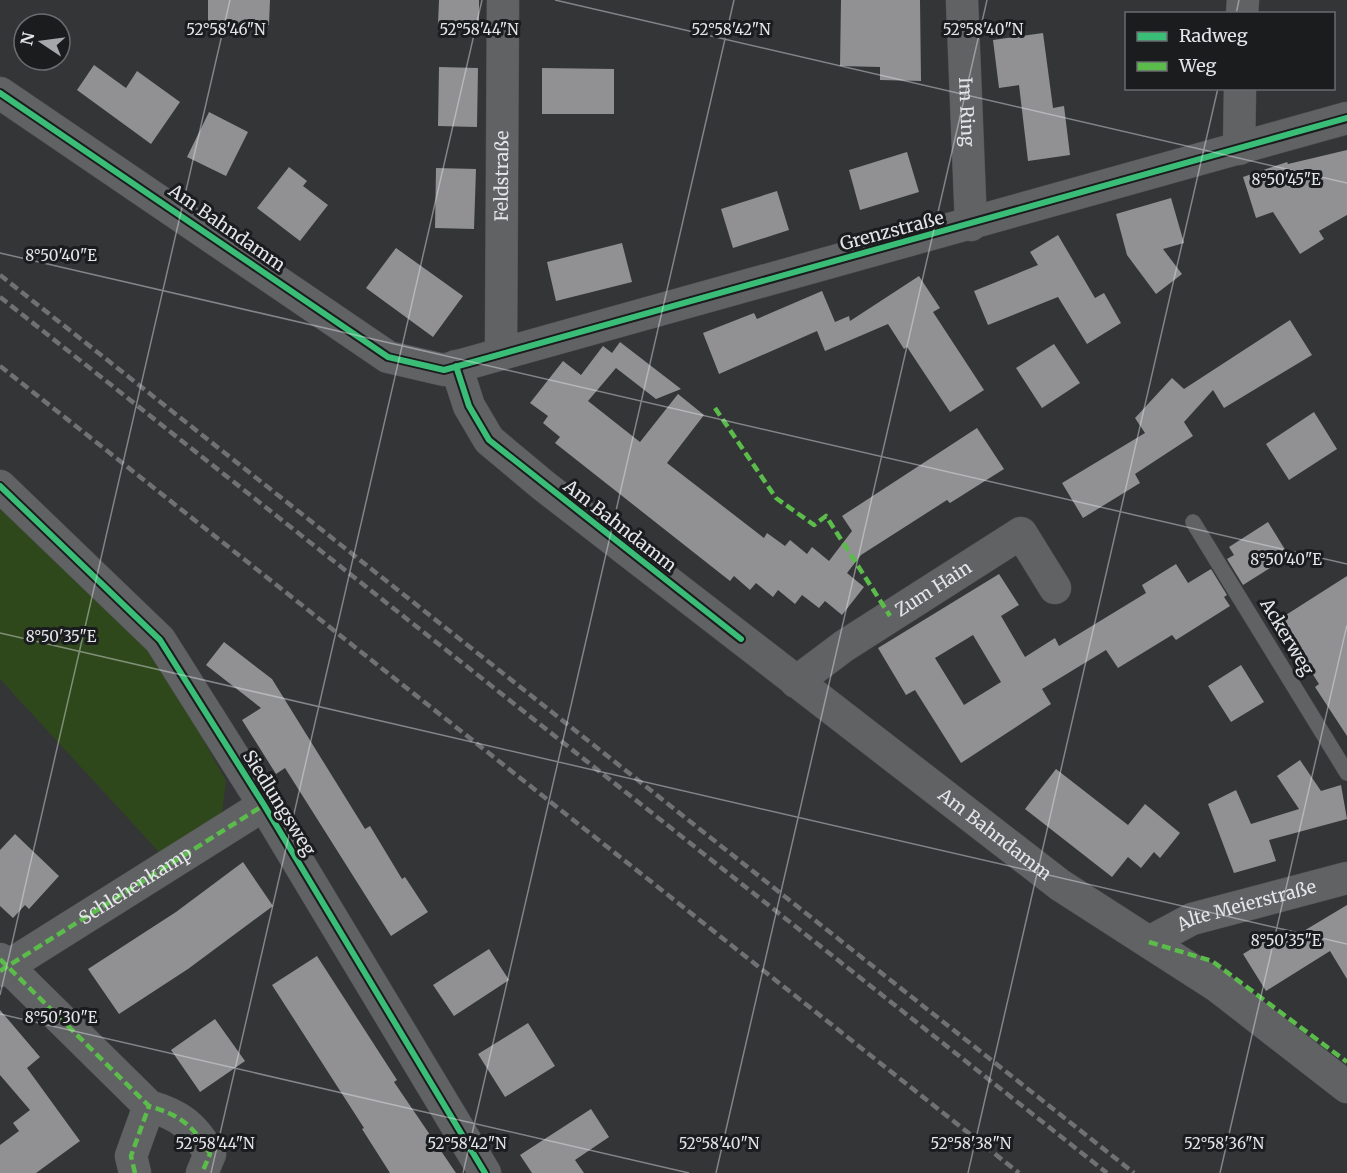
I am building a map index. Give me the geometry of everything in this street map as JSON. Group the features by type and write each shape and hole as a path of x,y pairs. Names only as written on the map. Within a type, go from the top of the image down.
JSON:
{"street":[{"name":"Feldstraße","path":"501,352 503,0"},
{"name":"Im Ring","path":"963,0 971,225"},
{"path":"1239,149 1240,90"},
{"name":"Am Bahndamm","path":"0,93 388,357 450,368 489,440 796,682 1060,885 1217,986 1347,1087"},
{"name":"Grenzstraße","path":"450,368 501,352 971,225 1347,118"},
{"name":"Siedlungsweg","path":"0,486 160,640 264,805 485,1173"},
{"name":"Zum Hain","path":"796,682 852,641 1021,533 1055,588"},
{"name":"Schlehenkamp","path":"202,1173 210,1154 200,1136 173,1113 149,1106 2,965 264,805"},
{"name":"Alte Meierstraße","path":"1149,942 1192,919 1347,878"},
{"path":"135,1173 131,1156 149,1106"}],"lane":[{"name":"Ackerweg","path":"1194,522 1347,773"}],"green space":[{"path":"0,498 87,579 162,665 226,781 221,821 160,853 0,679"}],"building":[{"path":"208,0 270,0 269,25 208,24"},
{"path":"439,0 479,0 479,25 438,24"},
{"path":"841,0 920,0 921,81 880,80 880,67 840,66"},
{"path":"1043,33 1053,108 1064,106 1070,155 1028,161 1019,85 999,88 993,40"},
{"path":"94,65 126,88 137,71 180,102 151,144 77,90"},
{"path":"439,67 478,68 477,127 438,126"},
{"path":"542,68 614,69 614,114 542,114"},
{"path":"209,112 248,132 226,176 187,157"},
{"path":"1347,150 1347,215 1319,231 1324,239 1300,254 1273,212 1256,218 1243,177 1287,162 1288,164"},
{"path":"907,152 919,192 860,210 849,170"},
{"path":"289,167 307,181 303,186 328,205 300,241 257,208"},
{"path":"436,168 476,169 474,229 435,228"},
{"path":"777,191 789,230 733,248 721,209"},
{"path":"1171,198 1184,243 1163,249 1182,274 1156,294 1127,255 1116,214"},
{"path":"1058,235 1095,298 1104,293 1121,323 1087,344 1058,297 988,325 974,291 1038,265 1030,252"},
{"path":"622,243 632,282 556,301 547,262"},
{"path":"396,248 463,296 433,337 366,288"},
{"path":"919,276 940,308 933,312 984,390 950,412 907,347 904,349 888,324 825,351 817,331 719,374 703,333 754,313 757,319 822,291 835,322 849,316 850,321"},
{"path":"1290,320 1312,355 1224,408 1213,390 1184,422 1193,436 1135,474 1140,483 1083,518 1062,483 1145,433 1135,418 1172,378 1184,389"},
{"path":"620,342 681,389 656,399 616,368 588,401 640,442 678,394 704,415 667,463 764,538 767,533 785,546 790,540 807,554 812,547 829,561 852,531 842,516 977,428 1004,469 950,503 947,500 861,555 847,573 864,587 842,615 825,601 819,608 802,595 795,604 778,590 773,597 756,583 750,590 734,576 730,581 555,443 560,437 543,423 548,416 530,403 563,361 581,375 603,346 612,353"},
{"path":"1054,344 1080,383 1042,408 1016,368"},
{"path":"1314,412 1337,449 1289,480 1266,444"},
{"path":"1268,522 1289,556 1243,585 1227,559 1234,555 1229,547"},
{"path":"1176,564 1188,583 1211,569 1227,595 1224,597 1230,606 1176,640 1172,635 1118,668 1106,650 1042,689 1051,704 961,763 915,690 906,695 878,648 999,574 1019,605 1001,616 1025,657 1055,638 1059,646 1146,593 1142,585","holes":["973,635 1001,682 964,705 935,658"]},
{"path":"1347,576 1347,736 1315,687 1319,684 1278,620"},
{"path":"224,642 272,679 365,829 370,826 402,879 405,877 428,912 391,936 285,768 276,774 242,720 261,708 206,665"},
{"path":"1241,665 1264,702 1231,722 1208,686"},
{"path":"1300,760 1321,791 1341,785 1347,819 1269,840 1276,861 1234,873 1208,804 1236,790 1251,824 1299,809 1277,776"},
{"path":"1056,769 1128,825 1145,804 1180,833 1160,858 1154,852 1141,868 1128,857 1112,877 1025,809"},
{"path":"15,834 59,876 29,909 25,905 13,918 0,906 0,850"},
{"path":"243,862 273,906 188,969 119,1014 88,969 176,912"},
{"path":"1347,905 1347,979 1330,951 1266,991 1243,954 1276,934 1282,944"},
{"path":"489,949 509,980 454,1016 433,985"},
{"path":"317,956 397,1080 394,1082 456,1173 390,1173 362,1129 364,1128 272,985"},
{"path":"0,1010 40,1057 27,1068 80,1141 36,1173 0,1173 0,1145 19,1131 13,1123 30,1110 0,1075"},
{"path":"215,1019 245,1061 200,1092 171,1050"},
{"path":"528,1023 555,1066 505,1097 478,1054"},
{"path":"591,1109 609,1137 575,1160 584,1173 532,1173 520,1155"}],"railway":[{"path":"0,275 1134,1173"},
{"path":"0,297 1107,1173"},
{"path":"0,366 1019,1173"}],"marked path":[{"path":"715,408 776,498 814,525 826,516 890,616"},
{"path":"0,971 264,805"},
{"path":"1149,942 1212,961 1347,1062"},
{"path":"0,959 149,1106 169,1113 192,1129 210,1154 202,1173"},
{"path":"135,1173 131,1156 149,1106"}],"cycle path":[{"path":"0,93 388,357 444,370 1347,118"},
{"path":"456,366 469,406 489,440 741,639"},
{"path":"0,486 160,640 264,805 485,1173"}]}
